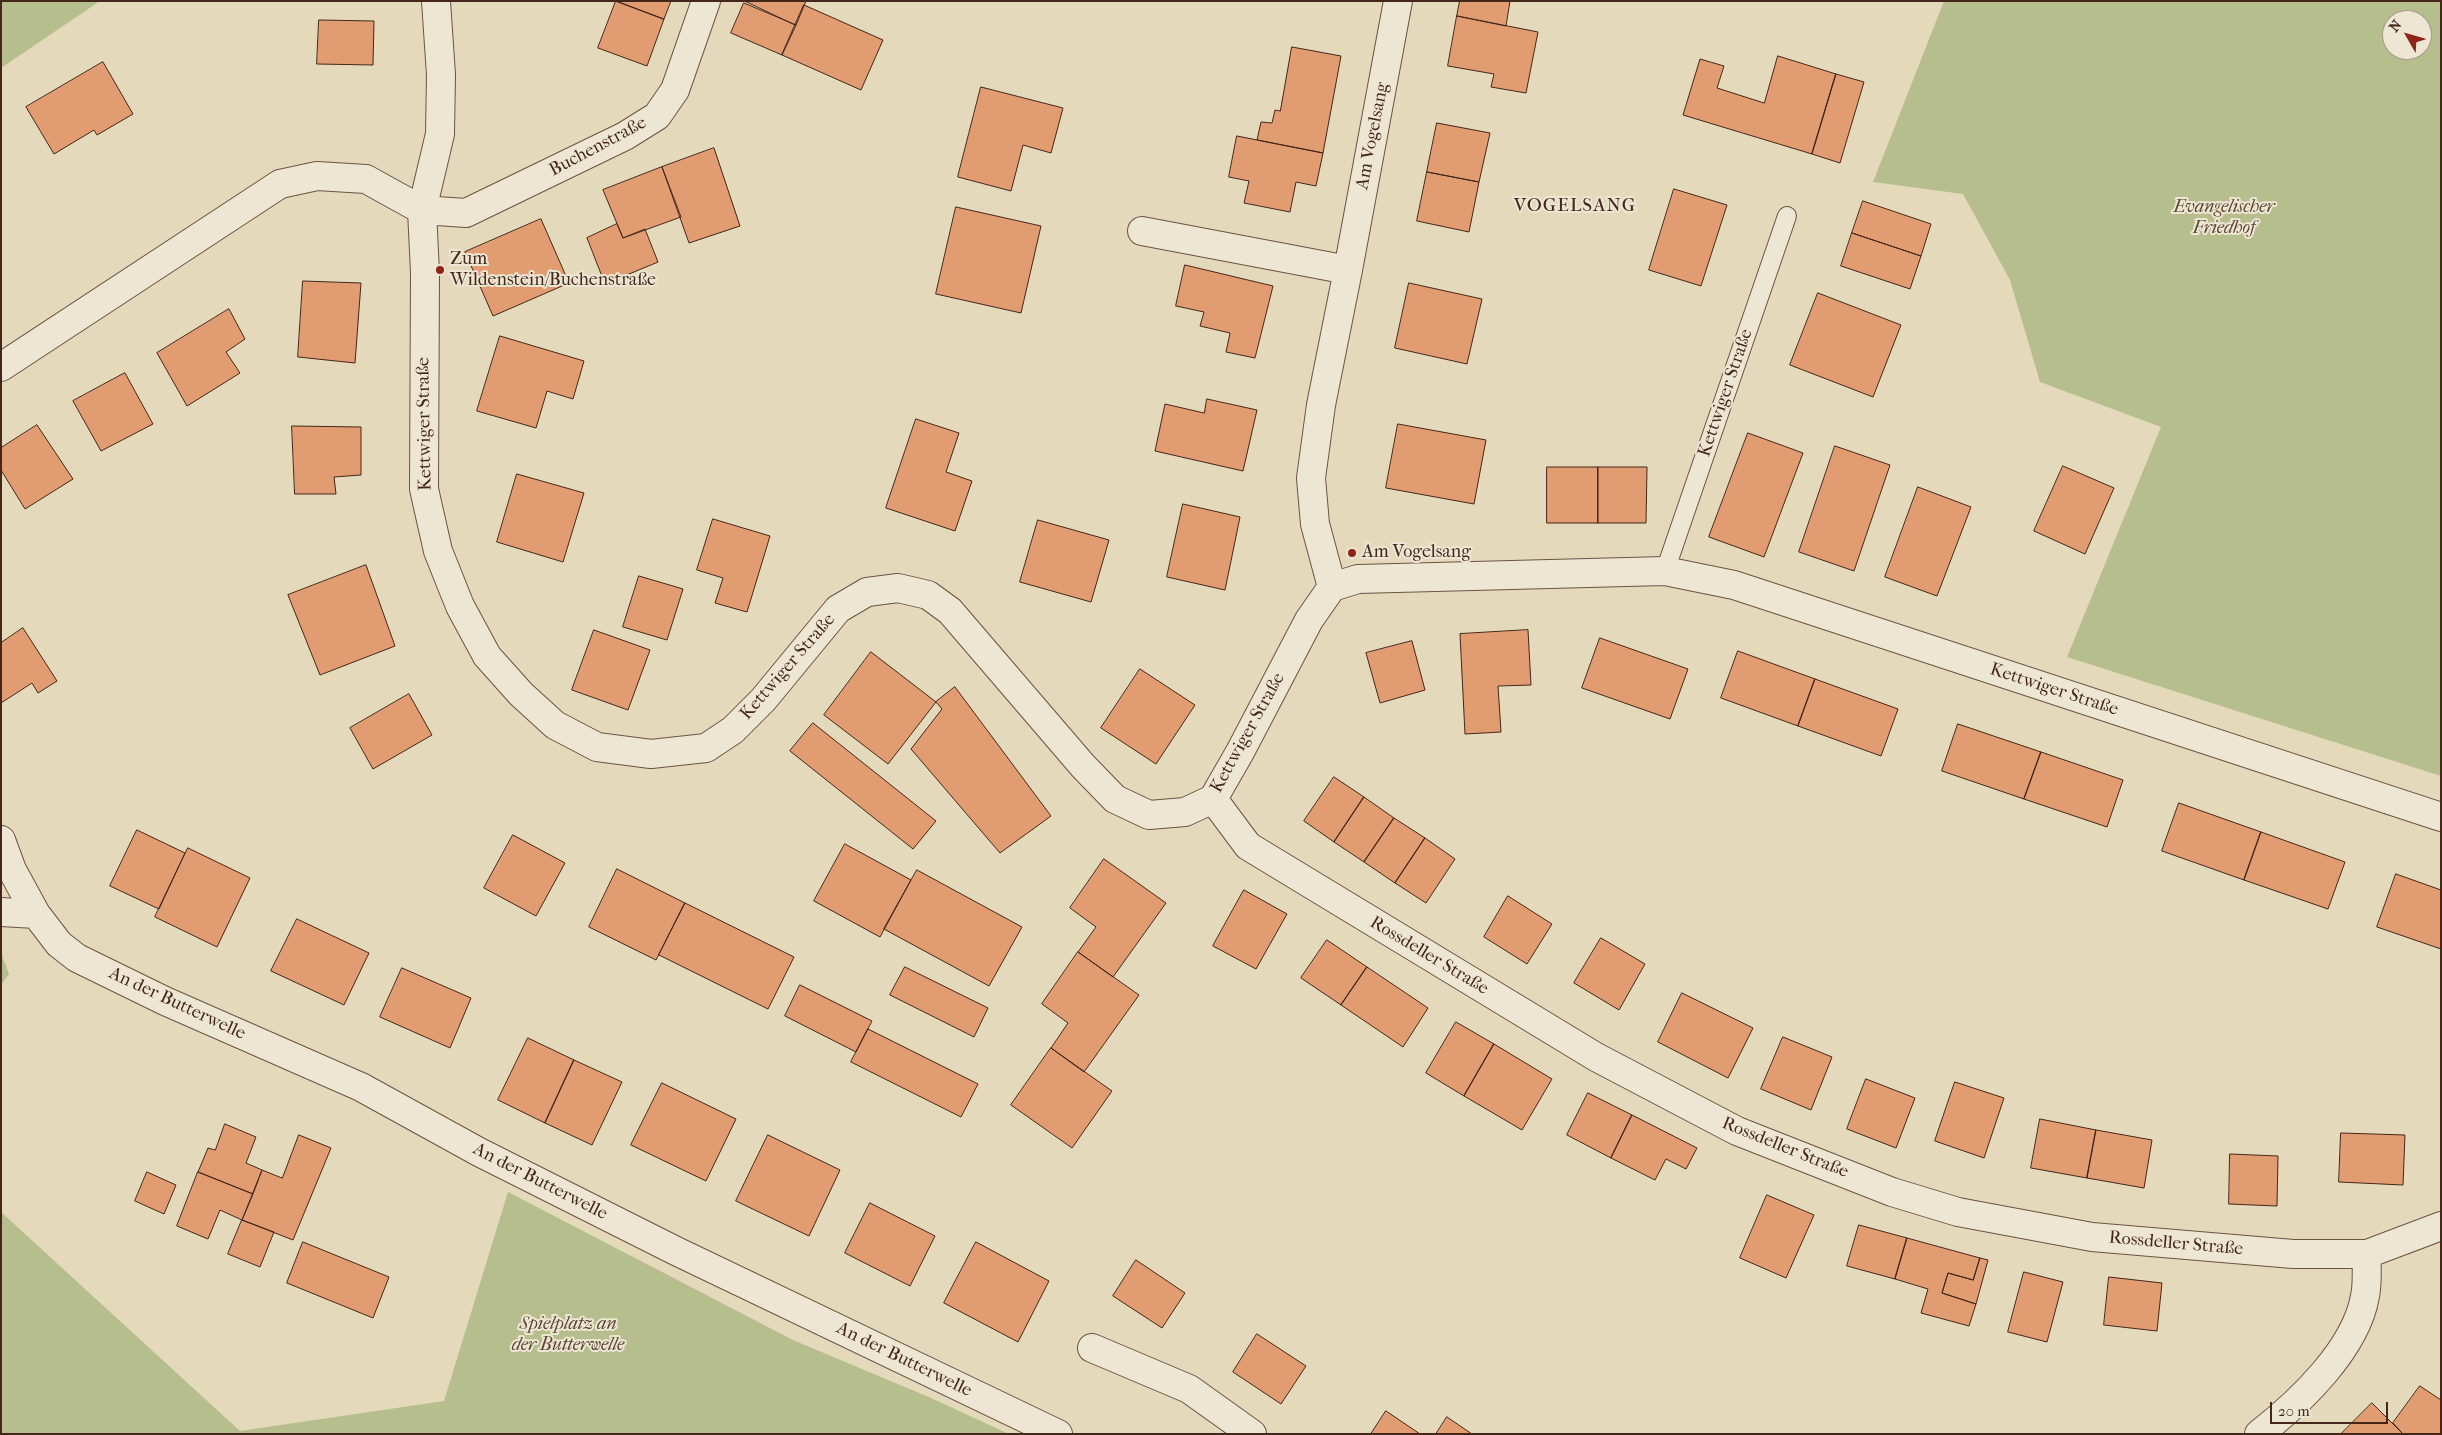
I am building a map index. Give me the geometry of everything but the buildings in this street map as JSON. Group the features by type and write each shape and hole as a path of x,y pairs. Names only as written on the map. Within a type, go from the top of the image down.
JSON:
{"street":[{"name":"Kettwiger Straße","path":"436,1 441,75 440,134 422,210 425,273 424,489 438,550 460,606 487,656 520,694 555,725 597,747 651,754 706,748 733,730 763,700 838,609 868,592 898,588 928,595 950,611 1082,766 1115,799 1149,815 1186,812 1213,799 1240,752 1309,620 1332,587 1358,579 1665,571 1734,585 2441,817"},
{"name":"Buchenstraße","path":"422,210 466,213 625,136 657,116 675,90 706,1"},
{"name":"Am Vogelsang","path":"1332,587 1315,524 1311,478 1321,405 1398,1"},
{"path":"1,367 280,184 317,176 366,179 422,210"},
{"path":"1142,231 1348,270"},
{"name":"Rossdeller Straße","path":"1213,799 1248,846 1596,1057 1737,1131 1892,1192 1968,1213 2092,1237 2293,1254 2367,1254 2441,1226"},
{"path":"1,840 12,870 36,914"},
{"path":"1,912 36,914"},
{"name":"An der Butterwelle","path":"36,914 60,944 77,958 165,1000 361,1087 478,1152 1058,1434"},
{"path":"2259,1434 2292,1408 2334,1359 2354,1328 2365,1297 2367,1254"},
{"path":"1092,1348 1189,1388 1252,1434"}],"lane":[{"name":"Kettwiger Straße","path":"1665,571 1786,216"}],"green space":[{"path":"1,1 100,1 1,68"},
{"name":"Evangelischer Friedhof","path":"1944,1 2441,1 2441,776 2067,657 2161,427 2040,382 2010,280 1963,194 1873,182"},
{"path":"1,953 9,974 1,985"},
{"name":"Spielplatz an der Butterwelle","path":"508,1192 793,1340 931,1398 1009,1434 1,1434 1,1212 240,1431 444,1401"}],"place":[{"name":"Zum Wildenstein/Buchenstraße","path":"440,270"},
{"name":"Am Vogelsang","path":"1352,553"}],"district":[{"name":"VOGELSANG","path":"1575,206"}]}
